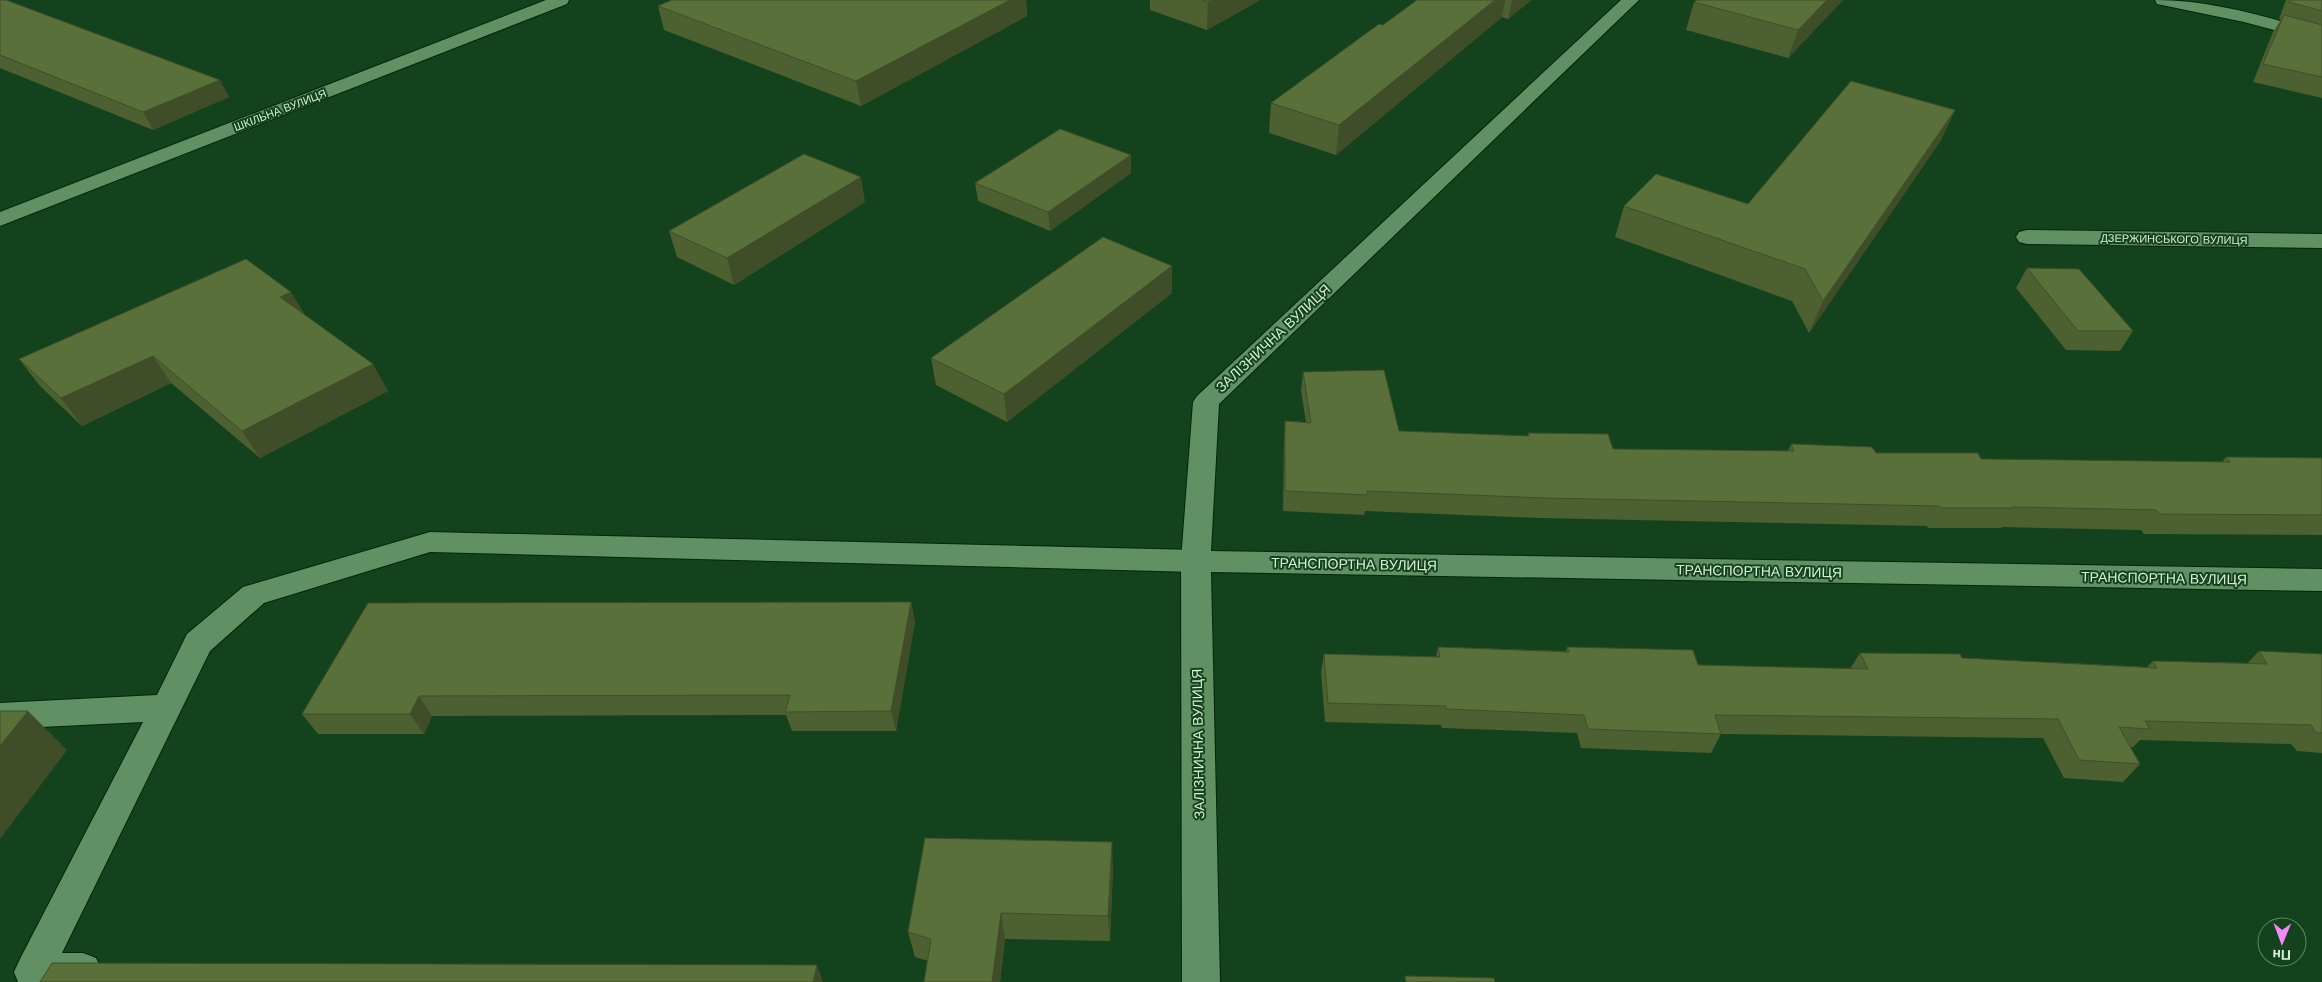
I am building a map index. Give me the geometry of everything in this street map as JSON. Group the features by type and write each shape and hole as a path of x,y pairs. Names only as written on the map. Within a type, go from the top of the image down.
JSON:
{"street":[{"name":"ШКІЛЬНА ВУЛИЦЯ","path":"0,220 561,0"},
{"name":"ЗАЛІЗНИЧНА ВУЛИЦЯ","path":"1201,982 1196,561 1206,402 1631,0"},
{"path":"2162,0 2247,17 2322,38"},
{"name":"ДЗЕРЖИНСЬКОГО ВУЛИЦЯ","path":"2027,237 2322,241"},
{"name":"ТРАНСПОРТНА ВУЛИЦЯ","path":"113,971 33,972 198,643 254,595 430,542 1196,561 2322,580"},
{"path":"0,716 166,708"}],"building":[{"path":"0,0 6,0 220,80 143,112 0,55"},
{"path":"672,0 1010,0 856,81 658,6"},
{"path":"1417,0 1495,0 1339,125 1271,103 1379,24 1383,25"},
{"path":"1697,0 1827,0 1798,30 1694,2"},
{"path":"2290,0 2322,0 2322,11 2289,2"},
{"path":"2284,15 2322,25 2322,77 2263,64"},
{"path":"1851,81 1955,110 1823,301 1805,269 1624,206 1656,174 1748,204"},
{"path":"1060,129 1131,155 1048,212 975,183"},
{"path":"804,154 861,177 727,258 669,231"},
{"path":"1103,237 1172,266 1004,394 931,358"},
{"path":"246,259 291,292 280,297 373,364 242,431 153,356 61,398 19,359"},
{"path":"2027,268 2079,269 2133,331 2078,331"},
{"path":"1384,370 1399,431 1529,436 1528,433 1608,434 1613,449 1794,451 1791,444 1872,447 1876,453 1978,453 1981,459 2230,462 2226,457 2322,458 2322,515 2159,514 2156,510 2013,507 1940,508 1939,506 1546,498 1367,491 1367,495 1285,491 1285,421 1311,423 1303,372"},
{"path":"911,602 891,711 785,712 790,695 419,696 410,714 302,714 368,603"},
{"path":"1438,647 1569,652 1567,647 1693,650 1698,665 1868,669 1860,653 1960,654 1962,658 2157,668 2153,661 2267,664 2259,651 2322,654 2322,733 2316,733 2311,725 2145,721 2150,729 2119,727 2140,764 2079,760 2058,719 1715,715 1721,734 1588,729 1584,715 1446,709 1446,706 1328,703 1324,654 1440,657"},
{"path":"0,711 28,711 0,746"},
{"path":"925,838 1112,842 1108,916 1001,913 992,982 924,982 931,939 908,932"},
{"path":"52,963 817,965 813,982 40,982"},
{"path":"1405,976 1494,978 1495,982 1406,982"}]}
